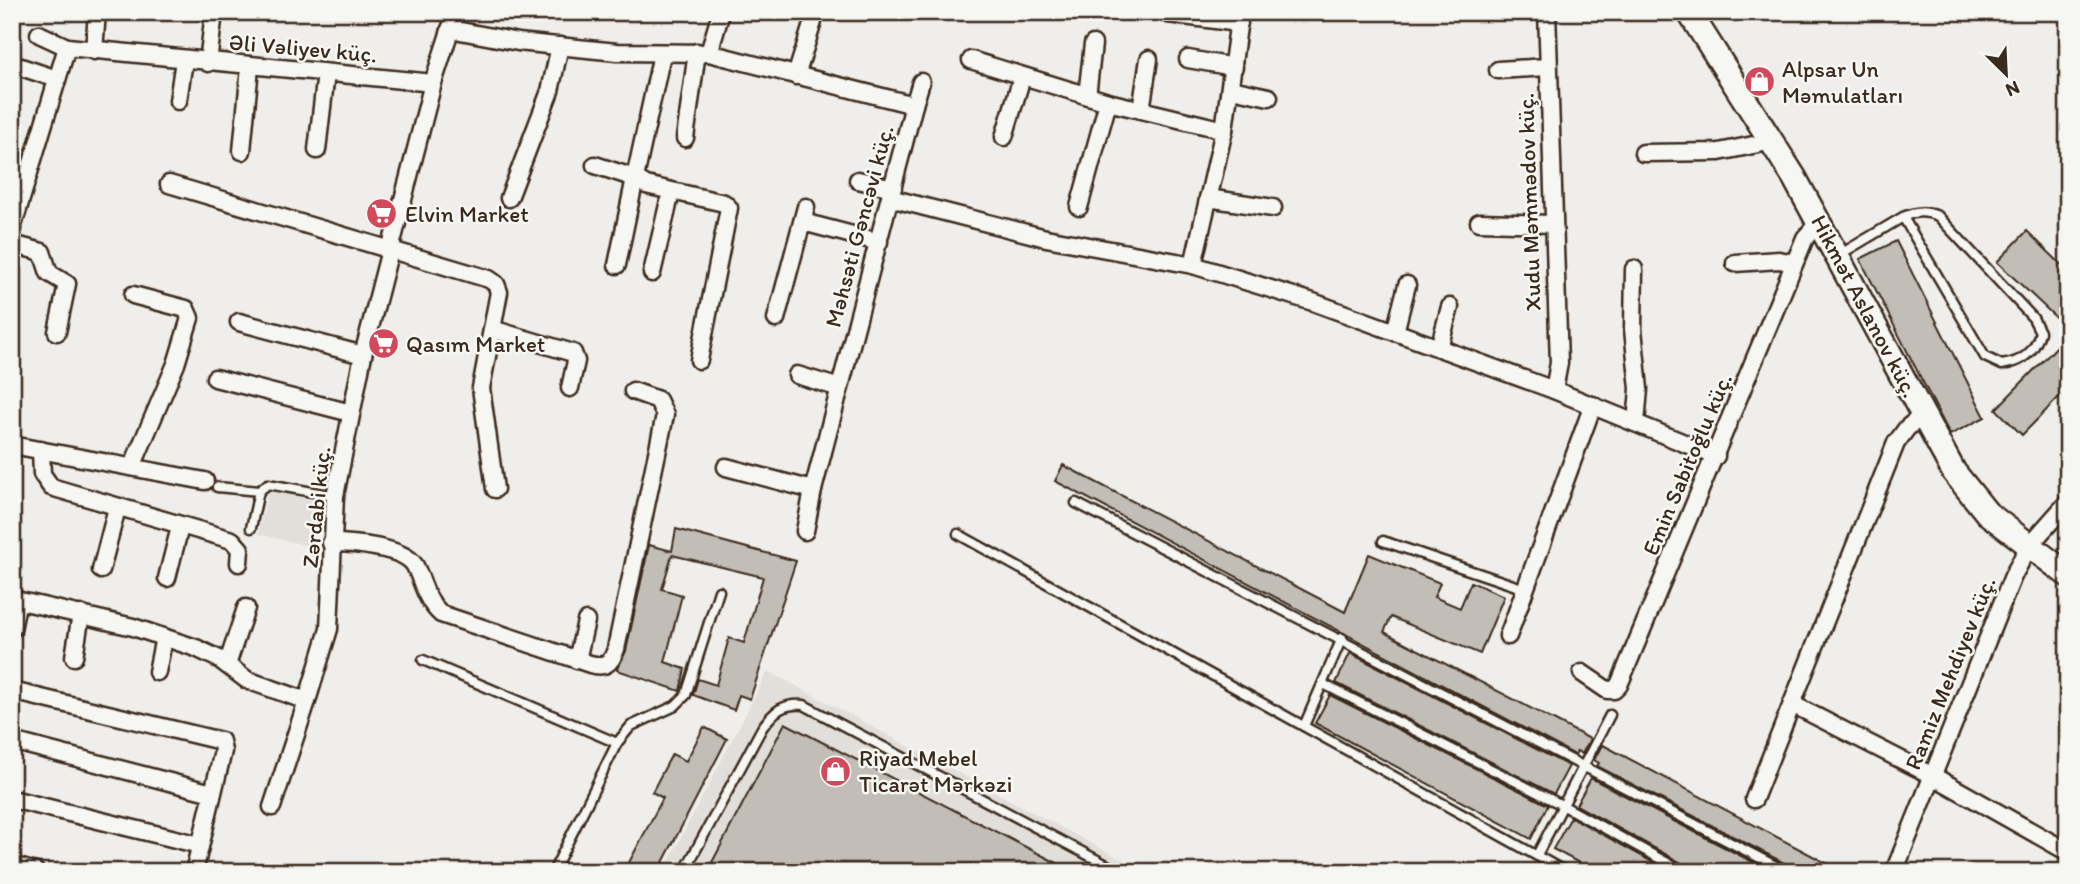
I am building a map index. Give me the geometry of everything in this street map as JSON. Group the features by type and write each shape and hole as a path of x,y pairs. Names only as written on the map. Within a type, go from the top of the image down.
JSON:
{"street":[{"path":"94,51 97,12"},
{"path":"208,62 214,12"},
{"name":"Zərdabi küç.","path":"272,807 329,629 335,496 363,355 433,83 456,12"},
{"path":"796,76 816,12"},
{"name":"Xudu Məmmədov küç.","path":"1547,12 1559,363 1554,390"},
{"name":"Hikmət Aslanov küç.","path":"1689,12 1773,141 1839,255 1954,472 1974,500 2068,575"},
{"path":"1168,15 1240,18 1224,130 1192,265"},
{"path":"685,138 703,53 719,19"},
{"name":"Məhsəti Gəncəvi küç.","path":"450,29 496,39 560,46 662,54 703,53 914,105 813,490 805,531"},
{"name":"Əli Vəliyev küç.","path":"39,34 67,47 94,51 433,83"},
{"path":"1087,96 1093,44"},
{"path":"509,198 550,91 560,46"},
{"path":"12,229 67,47"},
{"path":"617,265 662,54"},
{"path":"1141,110 1149,59"},
{"path":"1188,59 1234,67"},
{"path":"178,101 184,60"},
{"path":"971,60 1108,102 1224,130"},
{"path":"12,64 57,79"},
{"path":"242,151 250,67"},
{"path":"1498,70 1547,67"},
{"path":"317,150 327,73"},
{"path":"1004,137 1022,77"},
{"path":"914,105 921,82"},
{"path":"1231,89 1269,97"},
{"path":"1079,208 1108,102"},
{"path":"1643,153 1719,152 1773,141"},
{"path":"595,165 635,178 646,185 724,203 729,208 699,360"},
{"path":"859,180 892,193 1046,238 1192,265 1439,348 1593,405 1716,456"},
{"path":"169,184 489,279 496,284 499,292 481,400 495,489"},
{"path":"652,273 671,192"},
{"path":"1208,198 1273,208"},
{"path":"776,319 804,215 879,242"},
{"path":"1479,222 1553,225"},
{"name":"Emin Sabitoğlu küç.","path":"1581,673 1607,690 1614,690 1619,685 1794,263 1805,238 1819,222"},
{"path":"12,244 42,252 49,273 67,284 57,332"},
{"path":"1735,262 1779,260 1794,263"},
{"path":"1634,269 1633,329 1639,389 1636,423"},
{"path":"1395,332 1407,285"},
{"path":"132,467 176,364 190,318 186,309 133,295"},
{"path":"1439,348 1450,307"},
{"path":"239,322 363,355"},
{"path":"492,329 573,353 576,361 570,388"},
{"path":"797,375 840,388"},
{"path":"215,378 351,414"},
{"path":"331,543 362,545 404,555 411,560 427,596 441,614 601,667 613,658 662,439 663,405 658,400 633,391"},
{"path":"1508,636 1593,405"},
{"path":"1754,799 1896,443 1907,428 1923,415"},
{"path":"12,445 211,484"},
{"path":"41,450 41,474 47,485 238,544 239,563"},
{"path":"726,467 813,490"},
{"name":"Ramiz Mehdiyev küç.","path":"1894,872 2013,576 2029,546 2068,502"},
{"path":"101,570 117,508"},
{"path":"167,578 180,527"},
{"path":"12,629 15,599 81,614 210,653 247,680 307,701"},
{"path":"227,665 246,608"},
{"path":"74,657 81,614"},
{"path":"577,660 586,621"},
{"path":"157,672 164,637"},
{"path":"12,691 221,741 223,751 194,872"},
{"path":"1792,704 1933,776 2068,852"},
{"path":"12,741 212,793"},
{"path":"12,799 200,845"},
{"path":"12,865 36,872"}],"lane":[{"path":"1839,255 1903,217 1925,211 1938,216 2033,318 2040,332 2036,346 2025,357 2002,365 1985,358 1903,217"},
{"path":"211,484 259,491"},
{"path":"251,528 259,491 268,484 335,496"},
{"path":"1076,503 1342,638 1787,872"},
{"path":"958,534 1566,872"},
{"path":"1383,541 1525,589"},
{"path":"553,872 617,743 631,726 681,702 690,685 719,591"},
{"path":"1304,726 1342,638"},
{"path":"423,660 617,743"},
{"path":"1323,684 1562,805 1684,872"},
{"path":"684,872 767,721 782,706 793,704 804,705 1120,872"},
{"path":"1537,855 1610,715"}],"shaded area":[{"path":"269,489 323,502 313,547 258,534"},
{"name":"Riyad Mebel Ticarət Mərkəzi","path":"768,671 1145,872 663,872"}],"building":[{"path":"2027,231 2068,271 2068,329 1997,262"},
{"path":"1896,241 1985,417 1950,435 1860,259"},
{"path":"2068,335 2068,388 2022,435 1996,409"},
{"path":"1063,465 1345,612 1369,554 1440,583 1434,597 1460,608 1471,582 1504,596 1480,654 1391,617 1384,632 1590,739 1582,754 1577,751 1575,755 1055,481"},
{"path":"676,529 796,561 750,699 739,695 734,710 693,695 698,679 716,685 729,638 744,643 763,577 672,555 662,589 682,595 665,662 685,669 680,691 617,670 626,651 649,545 672,551"},
{"path":"1350,653 1569,766 1554,794 1336,683"},
{"path":"1330,695 1548,805 1531,839 1315,723"},
{"path":"785,723 1057,863 1052,872 707,872"},
{"path":"704,727 727,739 658,872 624,872 663,798 652,792 672,754 686,761"},
{"path":"1602,745 1843,872 1793,872 1790,866 1597,766 1599,763 1594,760"},
{"path":"1591,778 1772,872 1690,872 1687,866 1576,805"},
{"path":"1571,817 1670,872 1596,872 1553,849"}],"place":[{"name":"Alpsar Un Məmulatları","path":"1759,82"},
{"name":"Elvin Market","path":"382,214"},
{"name":"Qasım Market","path":"383,344"},
{"name":"Riyad Mebel Ticarət Mərkəzi","path":"836,771"}]}
